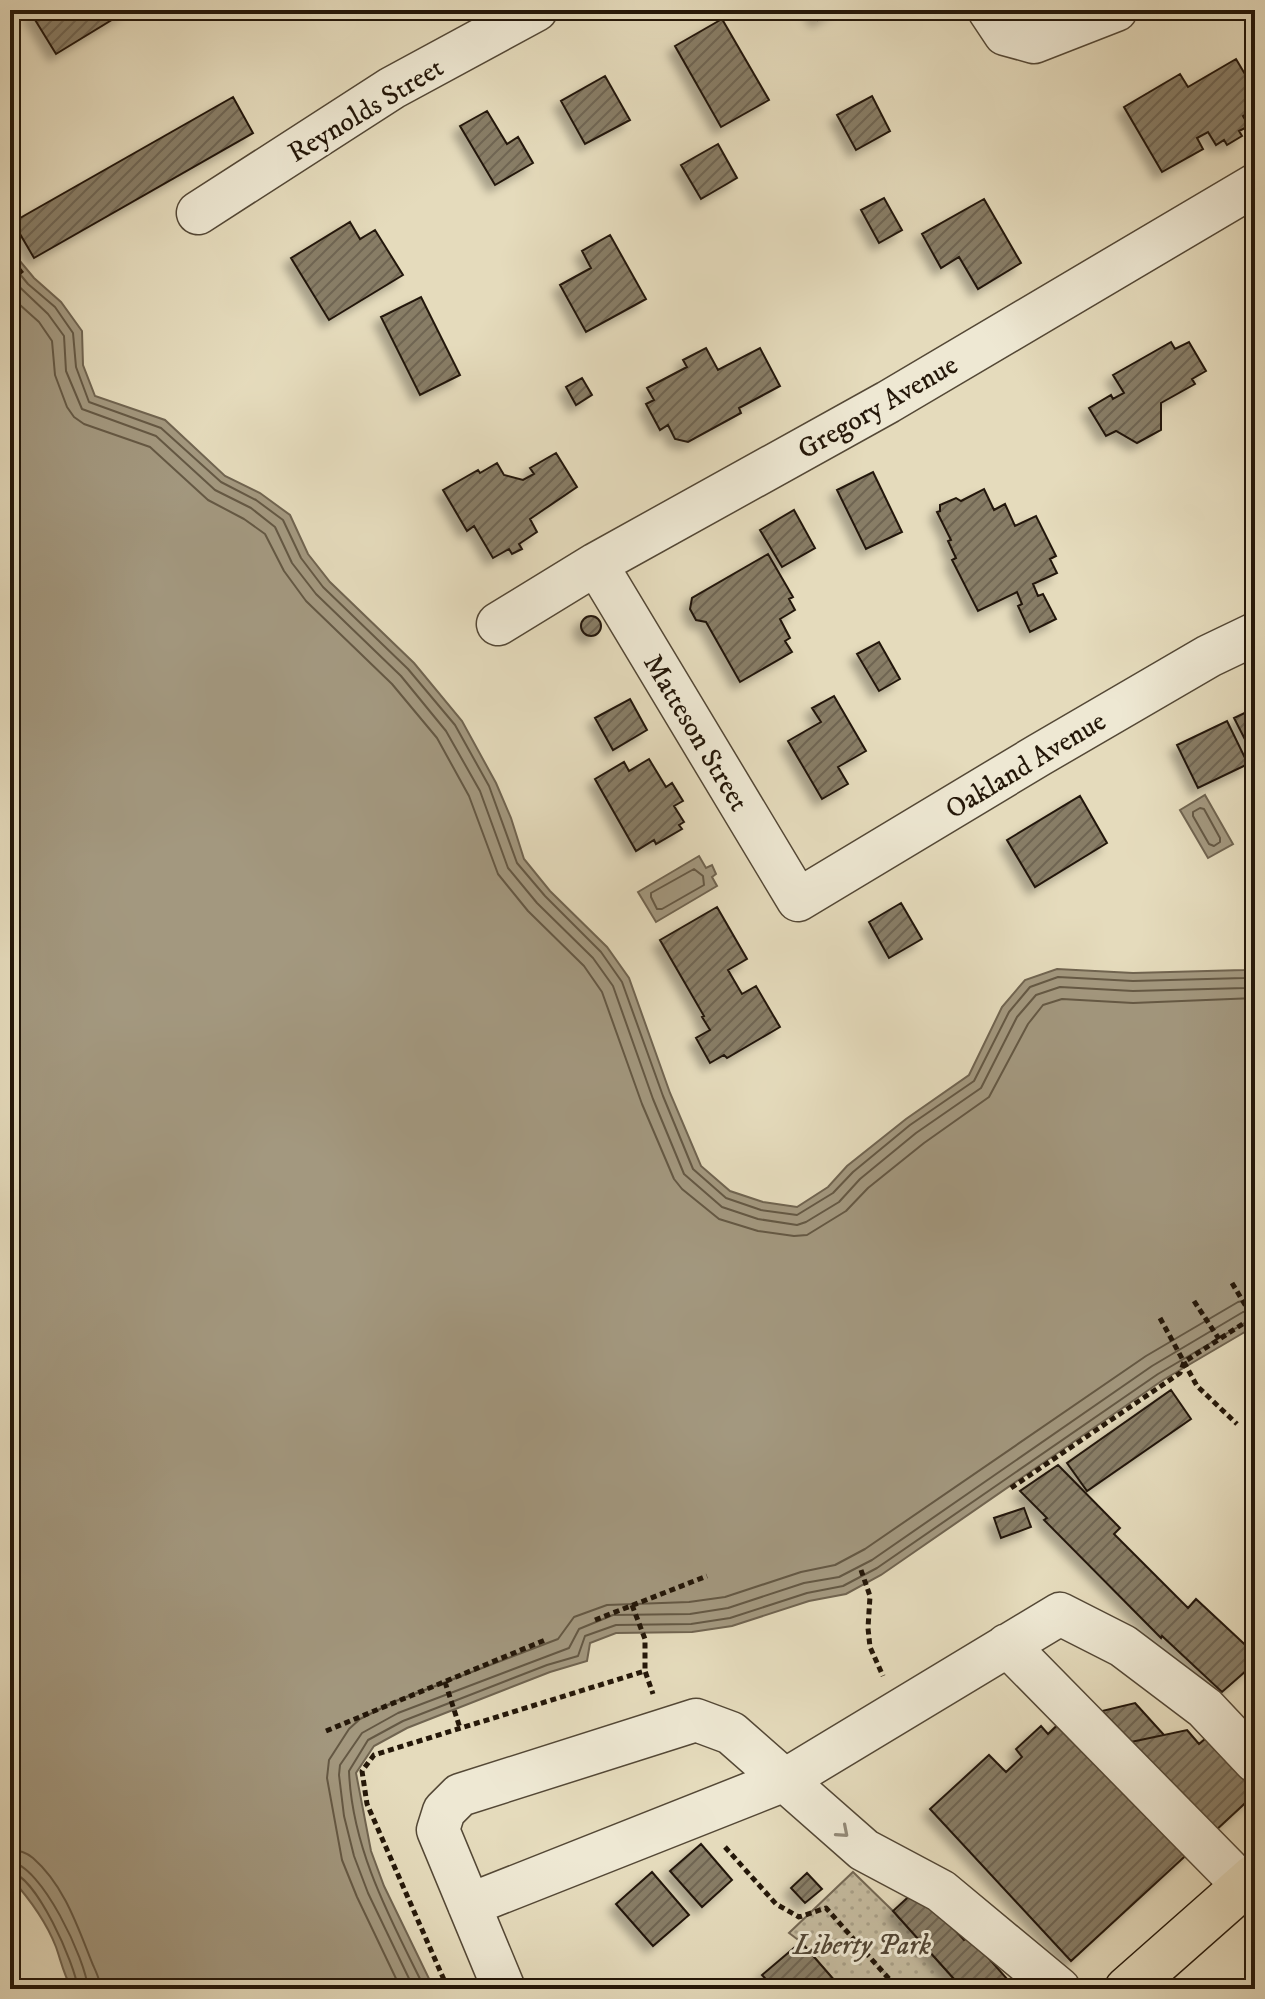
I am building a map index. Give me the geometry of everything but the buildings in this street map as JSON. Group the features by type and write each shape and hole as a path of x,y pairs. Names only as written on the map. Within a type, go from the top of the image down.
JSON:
{"main road":[{"path":"1127,1989 1249,1881"}],"street":[{"name":"Reynolds Street","path":"198,213 392,88 536,10"},
{"path":"989,10 1005,34 1034,42 1116,10"},
{"name":"Gregory Avenue","path":"498,624 596,564 888,402 1255,185"},
{"name":"Matteson Street","path":"596,564 798,900"},
{"name":"Oakland Avenue","path":"798,900 1209,656 1255,634"},
{"path":"469,1905 785,1780 1060,1614 1135,1655 1205,1708 1255,1761"},
{"path":"1007,1645 1249,1881"},
{"path":"504,1989 438,1830 444,1811 460,1795 696,1720 731,1733 864,1850 941,1891 1059,1989"}],"path":[{"path":"10,280 25,268"},
{"path":"1011,1488 1180,1373 1184,1362 1254,1317 1232,1283"},
{"path":"1194,1301 1219,1339"},
{"path":"1160,1318 1197,1386 1237,1424"},
{"path":"861,1570 870,1596 870,1647 903,1708"},
{"path":"595,1620 707,1576"},
{"path":"632,1605 645,1639 645,1671"},
{"path":"326,1731 545,1640"},
{"path":"445,1682 460,1728"},
{"path":"899,1989 905,1984 908,1989"}],"green space":[{"name":"Liberty Park","path":"853,1872 893,1911 963,1989 842,1989 801,1942 789,1933"}],"water":[{"path":"10,249 34,278 61,302 82,331 83,365 95,396 165,420 225,476 260,493 290,515 308,554 330,582 414,663 462,721 496,783 524,859 550,891 607,947 629,978 670,1093 701,1166 730,1191 763,1202 797,1207 828,1187 847,1166 906,1119 969,1075 1002,1007 1025,980 1057,969 1133,973 1244,970 1255,967 1255,1326 1163,1380 881,1575 846,1594 809,1601 732,1626 692,1632 616,1633 590,1643 587,1661 550,1672 407,1728 374,1746 356,1773 371,1851 384,1886 434,1989 72,1989 47,1928 10,1877"},
{"path":"1205,795 1233,844 1208,858 1180,810"},
{"path":"699,856 706,868 712,865 716,874 712,877 717,886 656,922 638,892"}]}
